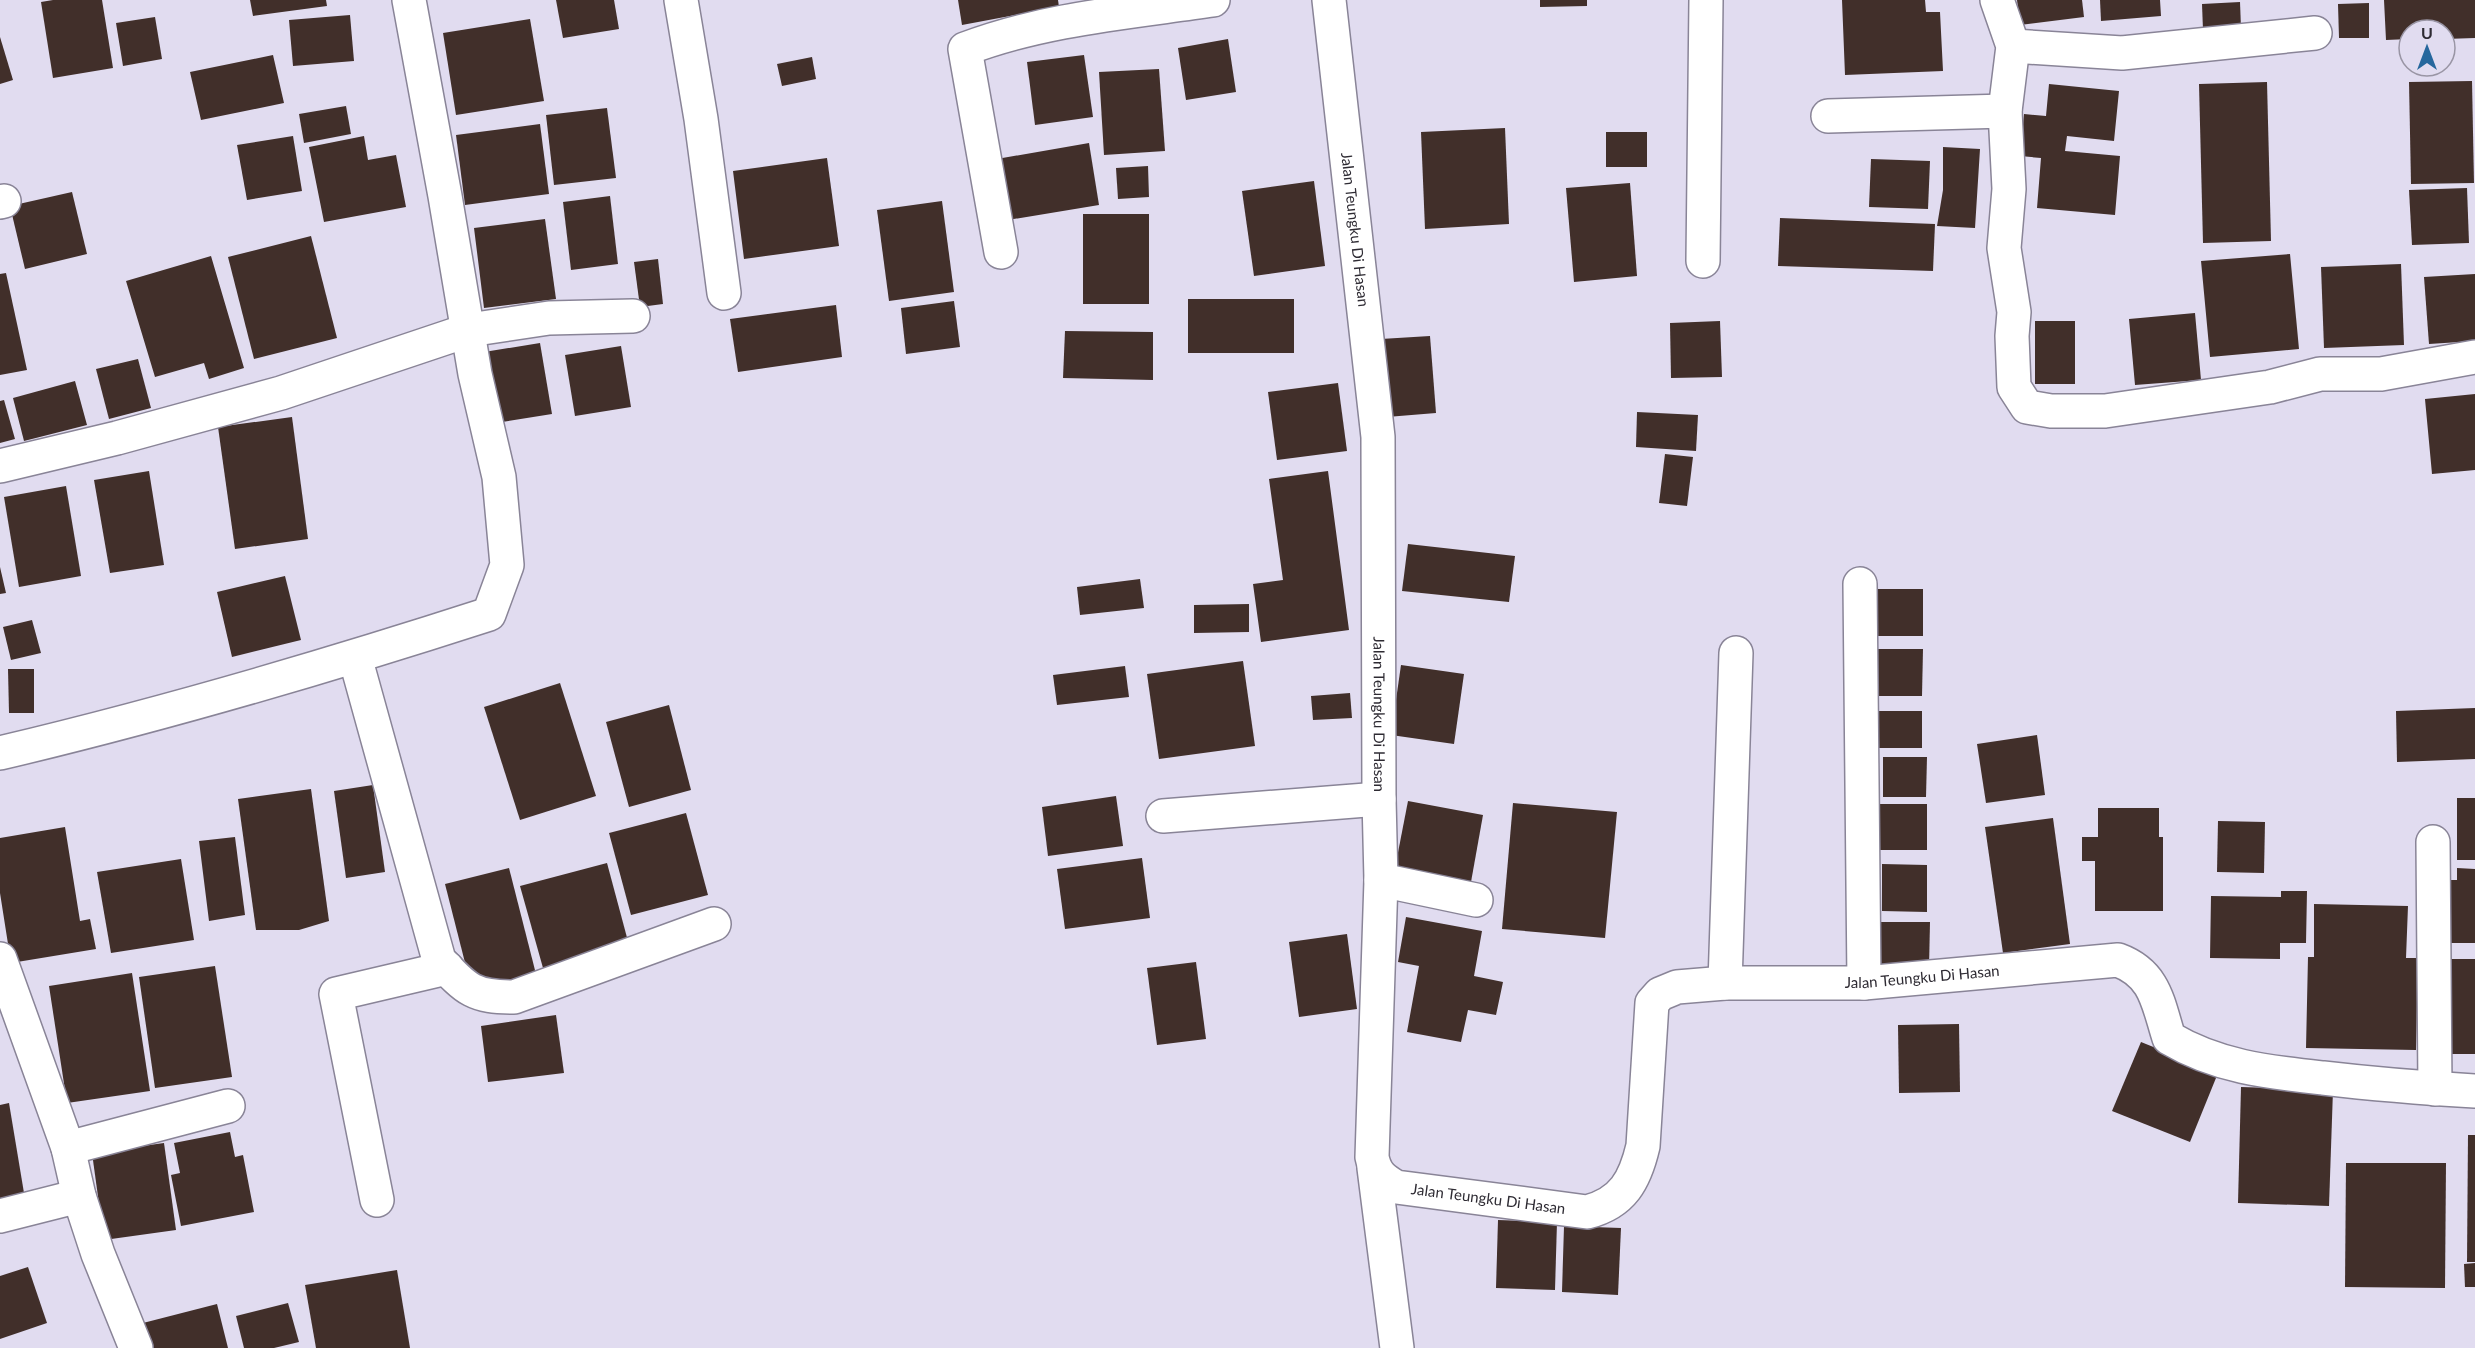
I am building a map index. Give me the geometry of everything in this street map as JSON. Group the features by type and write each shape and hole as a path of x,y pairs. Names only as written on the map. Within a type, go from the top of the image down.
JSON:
{"street":[{"path":"0,753 98,730 355,657 489,614 507,565 500,477 475,374 409,0"},
{"path":"681,0 701,119 724,293"},
{"path":"1001,252 965,49 995,37 1086,19 1213,0"},
{"name":"Jalan Teungku Di Hasan","path":"1329,0 1378,438 1381,880 1372,1157 1374,1168 1381,1178 1396,1187 1587,1212 1599,1209 1615,1200 1632,1181 1638,1168 1643,1146 1652,1004 1660,994 1677,987 1725,983 1864,983 2118,960 2131,965 2146,977 2154,990 2169,1038 2214,1060 2259,1071 2475,1091"},
{"path":"1704,261 1706,0"},
{"path":"1997,0 2013,46 2005,111 2009,189 2004,248 2014,312 2012,336 2014,387 2027,408 2051,411 2105,411 2270,387 2320,374 2381,374 2475,357"},
{"path":"2013,46 2122,53 2315,33"},
{"path":"1828,116 2005,111"},
{"path":"0,466 117,438 281,393 469,330 549,318 633,316"},
{"path":"1860,584 1864,983"},
{"path":"1725,983 1736,653"},
{"path":"355,657 439,960 462,985 486,997 514,997 714,924"},
{"path":"1162,816 1379,799"},
{"path":"2433,842 2434,1089"},
{"path":"1381,880 1476,900"},
{"path":"0,959 68,1148 79,1196 110,1287 128,1324 136,1348"},
{"path":"377,1200 336,994 447,968"},
{"path":"68,1148 228,1106"},
{"path":"1374,1168 1397,1348"},
{"path":"0,1216 79,1196"}],"building":[{"path":"102,0 113,68 53,78 41,2"},
{"path":"250,0 326,0 327,6 253,16"},
{"path":"556,0 614,0 619,29 563,38"},
{"path":"958,0 1058,0 1059,7 962,25"},
{"path":"1540,0 1587,0 1587,6 1540,7"},
{"path":"1842,0 1925,0 1926,12 1940,12 1943,71 1845,75"},
{"path":"2017,0 2082,0 2084,17 2020,25"},
{"path":"2100,0 2160,0 2161,16 2101,21"},
{"path":"2384,0 2475,0 2475,38 2457,39 2457,18 2397,18 2397,40 2386,40"},
{"path":"2240,2 2241,28 2203,30 2202,4"},
{"path":"2369,3 2369,38 2339,38 2338,4"},
{"path":"350,15 354,61 293,66 289,20"},
{"path":"155,17 162,59 123,66 116,23"},
{"path":"530,19 544,101 456,115 443,33"},
{"path":"0,37 13,80 0,84"},
{"path":"1228,39 1236,92 1186,100 1178,48"},
{"path":"273,55 284,103 201,120 190,72"},
{"path":"1084,55 1093,117 1035,125 1027,62"},
{"path":"812,57 816,79 782,86 777,64"},
{"path":"1159,69 1165,151 1104,155 1099,72"},
{"path":"2472,81 2474,183 2411,184 2409,82"},
{"path":"2267,82 2271,241 2203,243 2199,84"},
{"path":"2049,84 2119,91 2114,141 2067,136 2065,151 2120,156 2115,215 2037,208 2041,158 2020,156 2024,114 2046,116"},
{"path":"346,106 351,134 304,143 299,114"},
{"path":"607,108 616,178 554,185 546,115"},
{"path":"540,124 549,194 465,205 456,135"},
{"path":"1505,128 1509,224 1425,229 1421,132"},
{"path":"1606,132 1647,132 1647,167 1606,167"},
{"path":"293,136 302,191 247,200 237,145"},
{"path":"364,136 368,160 396,155 406,207 324,222 309,147"},
{"path":"1089,143 1099,205 1002,221 991,160"},
{"path":"1943,147 1980,149 1975,228 1937,226 1943,190"},
{"path":"827,158 839,246 744,259 733,171"},
{"path":"1871,159 1930,161 1928,209 1869,207"},
{"path":"1148,166 1149,197 1118,199 1116,168"},
{"path":"1314,181 1325,266 1254,276 1242,191"},
{"path":"1630,183 1637,276 1574,282 1566,188"},
{"path":"2467,188 2469,243 2412,245 2409,190"},
{"path":"72,192 87,254 25,269 10,206"},
{"path":"610,196 618,264 571,270 563,202"},
{"path":"942,201 954,292 889,301 877,210"},
{"path":"1083,214 1149,214 1149,304 1083,304"},
{"path":"1780,218 1935,224 1933,271 1778,266"},
{"path":"545,219 556,299 484,308 474,228"},
{"path":"311,236 337,338 254,359 228,257"},
{"path":"2290,254 2299,349 2210,357 2201,261"},
{"path":"211,256 244,368 209,379 204,363 155,377 126,281"},
{"path":"658,259 663,304 640,307 634,262"},
{"path":"2401,264 2404,345 2324,348 2321,267"},
{"path":"6,273 27,370 0,375 0,274"},
{"path":"2475,274 2475,341 2429,344 2424,277"},
{"path":"1188,299 1294,299 1294,353 1188,353"},
{"path":"954,301 960,347 906,354 901,308"},
{"path":"836,305 842,357 738,372 730,319"},
{"path":"2195,313 2201,380 2135,385 2129,319"},
{"path":"1720,321 1722,377 1671,378 1670,323"},
{"path":"2035,321 2075,321 2075,384 2035,384"},
{"path":"1065,331 1153,332 1153,380 1063,378"},
{"path":"1430,336 1436,413 1387,417 1381,339"},
{"path":"540,343 552,414 496,423 484,352"},
{"path":"621,346 631,407 575,416 565,355"},
{"path":"138,359 151,408 109,419 96,369"},
{"path":"75,381 87,425 24,441 13,398"},
{"path":"1338,383 1347,451 1277,460 1268,392"},
{"path":"2475,394 2475,470 2432,474 2425,399"},
{"path":"4,400 15,439 0,443 0,401"},
{"path":"1637,412 1698,415 1696,451 1636,447"},
{"path":"292,417 308,539 235,549 218,427"},
{"path":"1665,454 1693,457 1687,506 1659,503"},
{"path":"149,471 164,565 110,573 94,480"},
{"path":"1328,471 1349,630 1261,642 1253,584 1283,580 1269,479"},
{"path":"66,486 81,576 19,587 4,497"},
{"path":"1408,544 1515,556 1509,602 1402,591"},
{"path":"0,567 6,593 0,594"},
{"path":"285,576 301,640 232,657 217,592"},
{"path":"1140,579 1144,608 1080,615 1077,587"},
{"path":"1873,589 1923,589 1923,636 1873,636"},
{"path":"1249,604 1249,632 1194,633 1194,605"},
{"path":"32,620 41,653 11,660 3,627"},
{"path":"1875,649 1923,649 1922,696 1875,696"},
{"path":"1243,661 1255,746 1159,759 1147,674"},
{"path":"1401,665 1464,674 1454,744 1391,735"},
{"path":"1125,666 1129,697 1057,705 1053,675"},
{"path":"8,669 34,669 34,713 9,713"},
{"path":"560,683 596,796 520,820 484,707"},
{"path":"1350,693 1352,718 1313,720 1311,696"},
{"path":"669,705 691,790 629,807 606,722"},
{"path":"2475,708 2475,759 2397,762 2396,711"},
{"path":"1877,711 1922,711 1922,748 1877,748"},
{"path":"2037,735 2045,795 1986,803 1977,744"},
{"path":"1883,757 1927,757 1926,797 1883,797"},
{"path":"373,785 385,872 346,878 334,791"},
{"path":"311,789 329,921 299,930 256,930 238,799"},
{"path":"1116,796 1123,846 1048,856 1042,807"},
{"path":"2457,798 2475,798 2475,860 2457,860"},
{"path":"1408,801 1483,815 1471,882 1395,868"},
{"path":"1513,803 1617,812 1605,938 1502,929"},
{"path":"1880,804 1927,804 1927,850 1880,850"},
{"path":"2098,808 2159,808 2159,837 2163,837 2163,911 2095,911 2095,861 2082,861 2082,837 2098,837"},
{"path":"686,813 708,895 631,915 609,833"},
{"path":"2053,818 2070,944 2003,953 1985,827"},
{"path":"2218,821 2265,822 2264,873 2217,872"},
{"path":"65,827 80,921 90,919 96,949 11,963 0,893 0,838"},
{"path":"235,837 245,915 209,921 199,841"},
{"path":"1142,858 1150,918 1065,929 1057,869"},
{"path":"181,859 194,940 111,953 97,872"},
{"path":"607,863 629,945 543,968 520,886"},
{"path":"1882,864 1927,865 1927,912 1882,911"},
{"path":"509,868 537,978 473,994 445,884"},
{"path":"2457,868 2475,869 2475,943 2447,943 2448,880 2457,880"},
{"path":"2281,891 2307,891 2306,943 2280,943 2280,959 2210,958 2211,896 2281,897"},
{"path":"2314,904 2408,906 2406,958 2418,958 2416,1050 2306,1048 2308,957 2314,957"},
{"path":"1406,917 1482,931 1474,976 1503,982 1496,1015 1468,1010 1461,1042 1407,1032 1419,966 1398,962"},
{"path":"1881,922 1930,922 1929,968 1881,968"},
{"path":"1347,934 1357,1009 1299,1017 1289,942"},
{"path":"2445,959 2475,959 2475,1054 2444,1054"},
{"path":"1196,962 1206,1039 1157,1045 1147,968"},
{"path":"215,966 232,1077 155,1088 139,977"},
{"path":"132,973 150,1091 67,1103 49,986"},
{"path":"556,1015 564,1073 488,1082 481,1026"},
{"path":"1959,1024 1960,1092 1899,1093 1898,1025"},
{"path":"2141,1042 2218,1073 2190,1142 2112,1111"},
{"path":"2241,1087 2333,1090 2329,1206 2238,1203"},
{"path":"9,1103 25,1199 0,1203 0,1105"},
{"path":"230,1132 235,1157 243,1155 254,1212 181,1226 171,1175 180,1173 174,1143"},
{"path":"2468,1135 2475,1135 2475,1262 2467,1262"},
{"path":"164,1143 176,1230 104,1240 92,1153"},
{"path":"2346,1163 2446,1163 2445,1288 2345,1287"},
{"path":"1498,1220 1557,1222 1555,1290 1496,1288"},
{"path":"1564,1226 1621,1228 1618,1295 1562,1292"},
{"path":"2475,1263 2475,1287 2465,1287 2464,1264"},
{"path":"28,1267 47,1323 0,1339 0,1276"},
{"path":"397,1270 410,1348 316,1348 305,1285"},
{"path":"288,1303 299,1342 274,1348 244,1348 236,1316"},
{"path":"217,1304 228,1348 149,1348 143,1323"}]}
